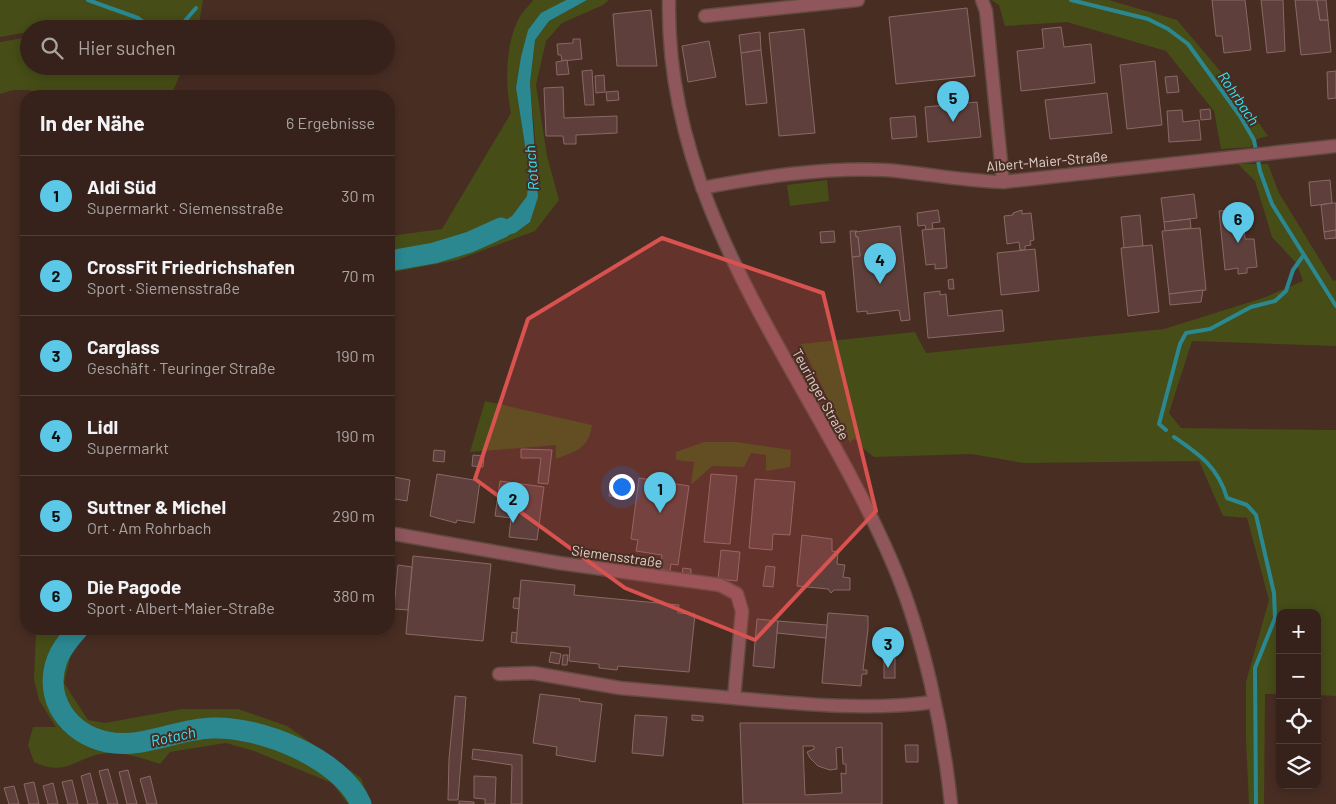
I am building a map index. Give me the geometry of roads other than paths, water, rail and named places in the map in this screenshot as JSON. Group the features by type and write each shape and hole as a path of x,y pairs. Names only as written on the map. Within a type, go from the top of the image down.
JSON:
{"street":[{"name":"Teuringer Straße","path":"669,0 669,30 678,100 702,188 729,255 868,511 895,569 919,636 948,771 951,804"},
{"path":"705,16 858,0"},
{"path":"982,0 986,11 1003,182"},
{"name":"Albert-Maier-Straße","path":"702,188 778,176 835,171 884,170 975,181 1003,182 1336,146"},
{"name":"Siemensstraße","path":"395,534 559,562 720,585 737,594 742,611 734,698"},
{"path":"499,674 533,673 620,688 834,706 894,706 934,702"}],"water":[{"path":"566,0 587,0 549,21 535,40 530,83 538,197 530,222 515,233 478,244 474,238 512,216 527,196 529,171 516,88 521,57 528,30 541,13"}],"waterway":[{"path":"88,0 141,20"},
{"name":"Rohrbach","path":"1071,0 1148,19 1168,29 1188,44 1240,116 1254,140 1260,171 1272,204 1336,306"},
{"path":"186,20 196,8"},
{"name":"Rotach","path":"395,260 434,253 470,242 501,228"},
{"path":"1166,430 1159,424 1180,344 1186,333 1210,329 1251,307 1275,301 1286,291 1293,270 1303,256"},
{"path":"1174,437 1207,463 1219,478 1227,498 1247,505 1256,515 1274,593 1275,618 1255,668 1256,804"},
{"name":"Rotach","path":"73,635 57,660 54,688 62,713 81,731 93,738 121,743 147,741 199,729 212,728 252,733 275,739 317,759 336,772 351,787 361,804"}],"place":[{"name":"Suttner & Michel","path":"953,122"},
{"name":"Die Pagode","path":"1238,243"},
{"name":"Lidl","path":"880,284"},
{"name":"Aldi Süd","path":"660,513"},
{"name":"CrossFit Friedrichshafen","path":"513,523"},
{"name":"Carglass","path":"888,668"}]}
